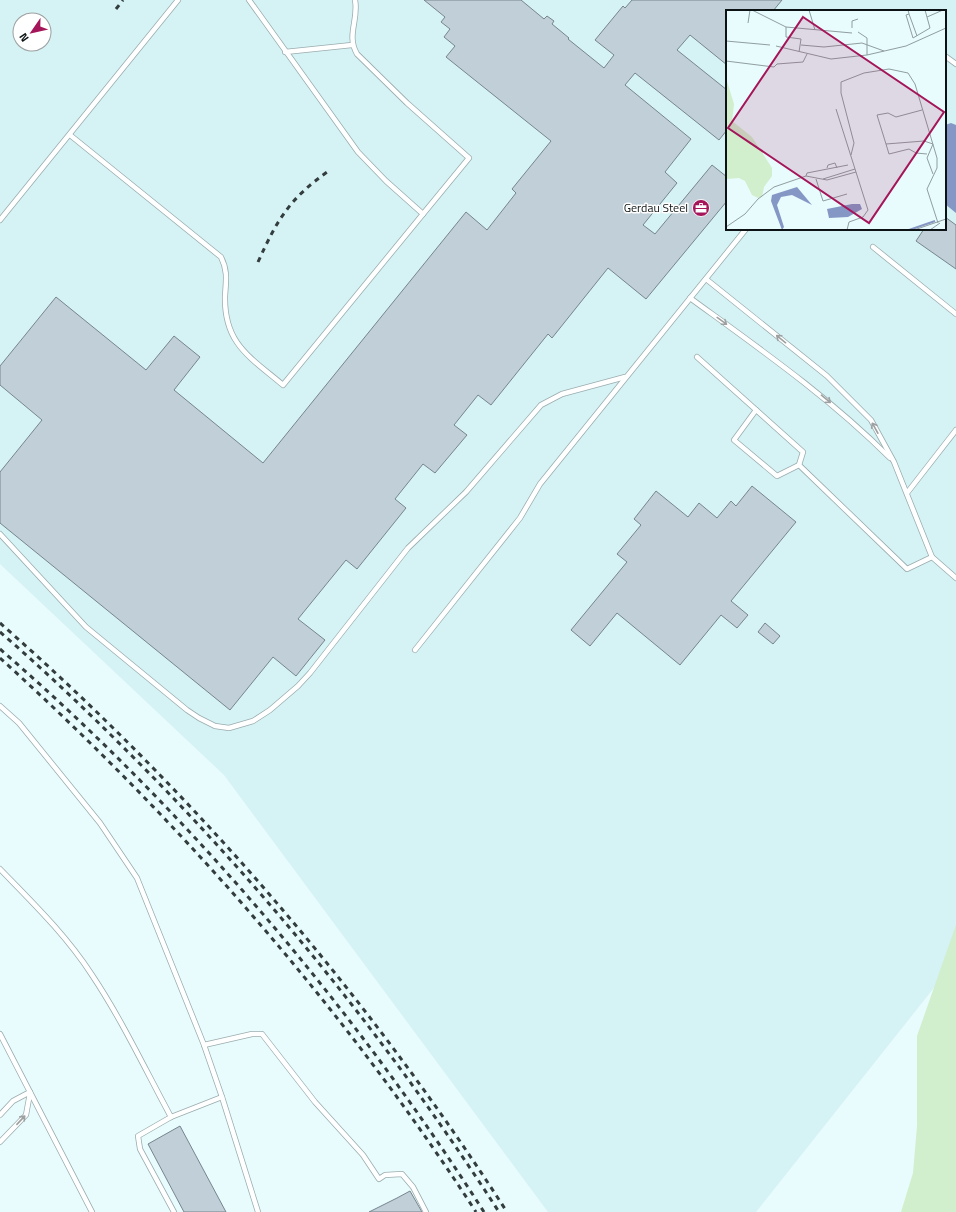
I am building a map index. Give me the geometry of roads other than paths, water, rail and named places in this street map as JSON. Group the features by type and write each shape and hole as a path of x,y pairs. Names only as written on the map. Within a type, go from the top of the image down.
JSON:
{"lane":[{"path":"0,220 178,0"},
{"path":"249,0 358,152 386,181 423,214"},
{"path":"70,135 221,257 227,274 225,296 226,319 229,329 245,353 284,384 469,158 402,98 357,54 352,45 357,9 355,0"},
{"path":"285,52 352,45"},
{"path":"946,57 956,64"},
{"path":"415,650 520,518 540,484 745,230"},
{"path":"873,247 956,314"},
{"path":"706,279 827,376 871,420 894,462 932,557 956,578"},
{"path":"690,298 803,380 857,425 894,462"},
{"path":"697,357 803,452 799,465 777,476 734,440 756,410"},
{"path":"0,534 86,627 187,710 215,726 229,728 241,726 253,721 270,710 298,686 408,548 466,492 541,404 562,394 625,377"},
{"path":"907,492 956,430"},
{"path":"799,465 907,569 932,557"},
{"path":"0,706 19,723 100,823 137,878 204,1045 258,1212"},
{"path":"0,869 58,929 92,974 115,1010 171,1116"},
{"path":"0,1034 92,1212"},
{"path":"204,1045 262,1034 315,1102 363,1155 379,1179 385,1175 402,1174 413,1187 426,1212"},
{"path":"0,1115 13,1101 30,1092"},
{"path":"0,1142 26,1115 30,1092"},
{"path":"174,1212 140,1149 138,1136 171,1116 222,1097"}],"water":[{"path":"951,123 956,125 956,213 946,205 946,125"}],"railway":[{"path":"116,9 123,0"},
{"path":"258,262 272,233 286,210 305,190 330,170"},
{"path":"0,623 72,689 142,757 209,827 274,900 336,975 396,1052 453,1131 507,1212"},
{"path":"0,632 65,690 127,751 179,804 278,914 325,971 415,1089 499,1212"},
{"path":"0,649 69,711 136,776 200,843 262,913 322,985 379,1059 433,1135 484,1212"},
{"path":"0,658 67,720 132,785 195,851 256,920 315,990 371,1062 425,1136 476,1212"}],"place":[{"name":"Gerdau Steel","path":"701,208"}]}
